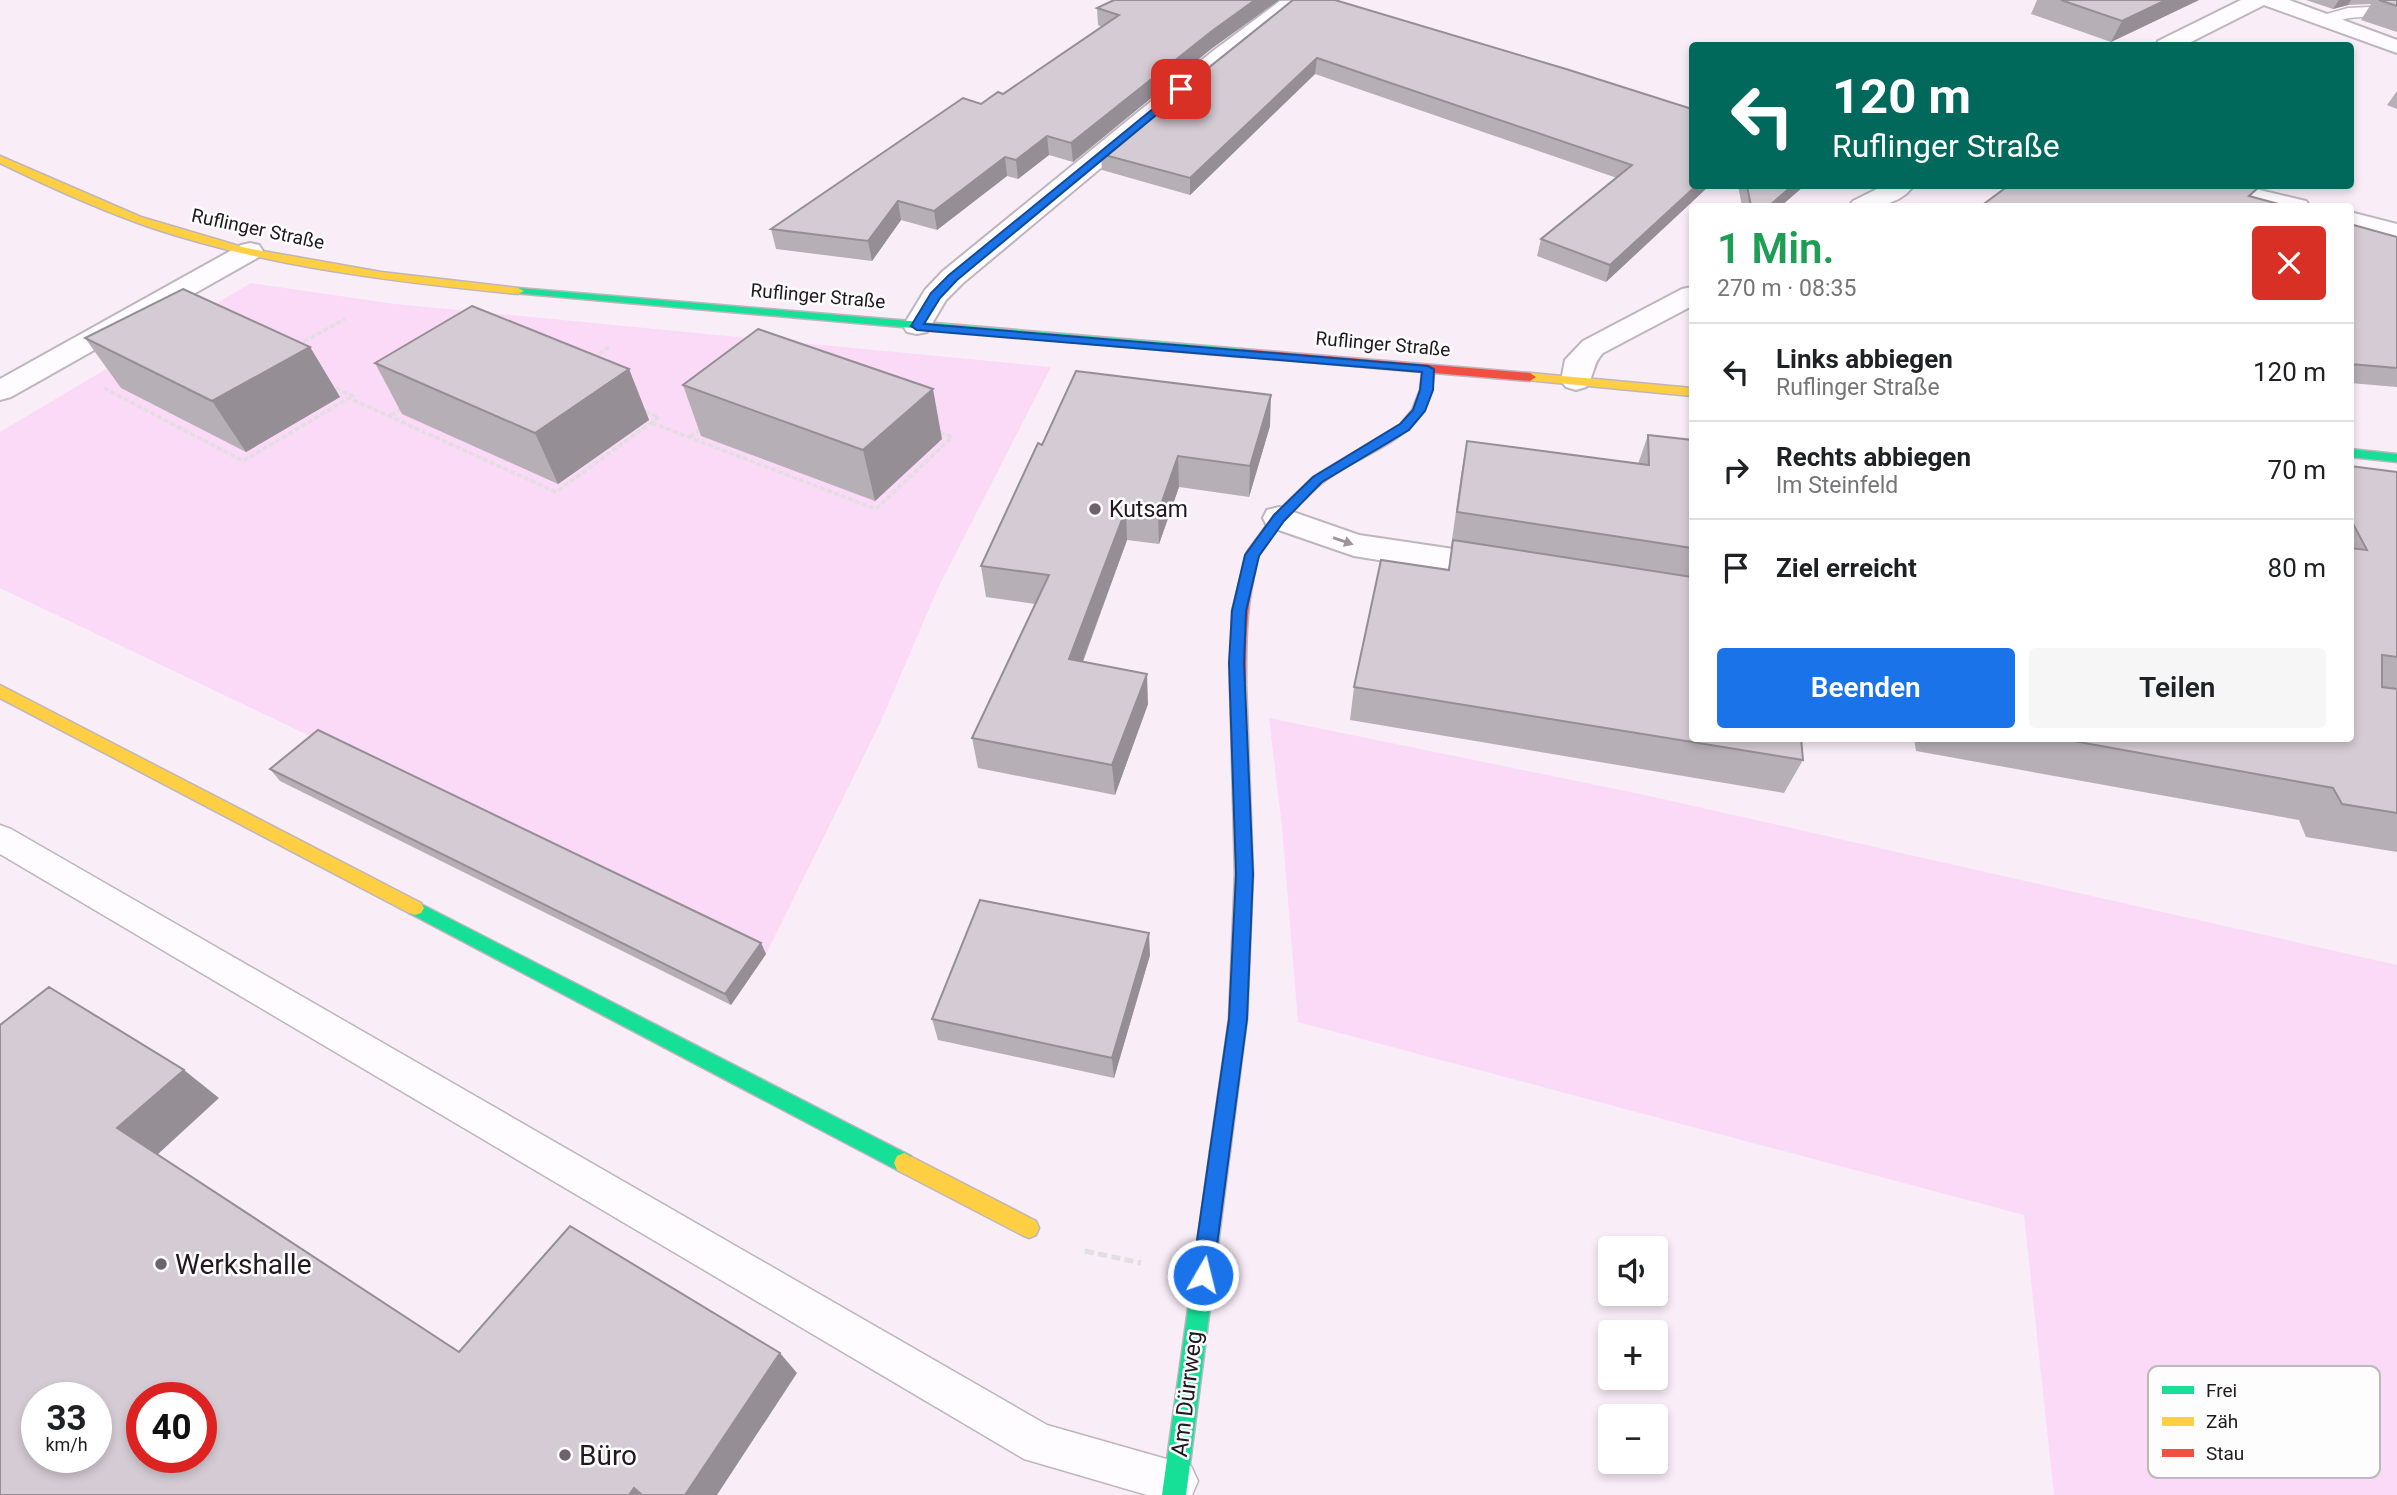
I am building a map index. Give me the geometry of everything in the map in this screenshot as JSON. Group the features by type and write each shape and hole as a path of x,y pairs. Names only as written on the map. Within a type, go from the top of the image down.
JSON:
{"street":[{"path":"2174,42 2257,0"},
{"path":"2270,0 2397,47"},
{"path":"917,326 935,296 953,277 1221,56 1287,5 1313,1 1344,7"},
{"name":"Ruflinger Straße","path":"0,159 68,193 182,234 250,251 418,279 917,326 1689,392"},
{"path":"1868,203 1895,189"},
{"path":"2226,189 2285,203"},
{"path":"2354,221 2397,232"},
{"path":"0,391 250,251"},
{"path":"1577,381 1580,360 1593,346 1689,297"},
{"name":"Am Dürrweg","path":"1175,1488 1238,1019 1244,874 1237,663 1239,611 1252,555 1279,518 1318,480 1405,427 1418,411 1426,390 1428,369"},
{"path":"2354,453 2397,458"},
{"path":"1279,518 1354,545 1530,573"},
{"path":"0,691 1029,1228"}],"lane":[{"path":"2322,20 2348,13 2390,11"},
{"path":"0,838 1039,1444 1175,1488"}],"path":[{"path":"295,346 352,315"},
{"path":"585,363 617,342"},
{"path":"53,362 243,461 352,396 318,380"},
{"path":"108,390 120,384"},
{"path":"349,398 556,492 659,417 635,407"},
{"path":"391,415 414,401"},
{"path":"691,437 711,421"},
{"path":"651,423 876,509 952,437 926,427"},
{"path":"1029,1228 1080,1250 1203,1275"}],"shaded area":[{"path":"251,283 395,304 1051,367 938,588 880,723 766,954 0,588 0,432"},
{"path":"1269,718 1645,795 2397,965 2397,1495 2054,1495 2024,1215 1298,1022 1282,827"}],"building":[{"path":"1114,0 1255,0 1071,143 1047,136 1016,160 1005,157 934,211 898,201 868,241 771,229 963,98 981,104 998,92 1003,94 1119,15 1097,8"},
{"path":"1293,0 1335,0 1689,108 1689,189 1693,189 1610,265 1541,239 1632,165 1317,58 1190,178 1101,154"},
{"path":"2061,0 2166,0 2122,21"},
{"path":"2379,0 2397,0 2397,6"},
{"path":"1748,189 1789,189 1772,203 1750,203"},
{"path":"2004,189 2257,189 2249,196 2275,203 1985,203"},
{"path":"2354,225 2397,237 2397,368 2354,364"},
{"path":"183,289 310,347 212,401 85,338"},
{"path":"472,306 629,369 535,433 375,363"},
{"path":"758,329 933,389 863,450 683,385"},
{"path":"1076,371 1271,395 1250,466 1178,456 1158,513 1126,509 1069,659 1147,674 1112,765 972,738 1049,575 981,566 1038,443 1042,445"},
{"path":"1648,435 1689,440 1689,548 1457,512 1467,441 1649,465"},
{"path":"2354,467 2397,472 2397,657 2382,655 2382,687 2397,689 2397,813 2342,804 2333,788 2079,742 2354,742 2354,548 2367,550 2354,526"},
{"path":"1453,540 1689,577 1689,741 1354,687 1381,560 1449,570"},
{"path":"318,730 761,943 725,994 270,769"},
{"path":"1692,742 1801,742 1803,760"},
{"path":"980,900 1149,933 1112,1058 932,1019"},
{"name":"Werkshalle","path":"49,987 184,1070 117,1128 459,1352 570,1226 780,1353 685,1495 642,1495 634,1488 629,1495 0,1495 0,1025"}],"traffic: fast":[{"path":"518,291 1242,353"},
{"path":"2354,453 2397,458"},
{"path":"415,908 904,1163"},
{"path":"1174,1495 1220,1151"}],"traffic: slow":[{"path":"0,159 137,219 245,251 381,276 518,291"},
{"path":"1530,377 1689,392"},
{"path":"1220,1151 1238,1019 1244,874 1238,682"},
{"path":"0,691 415,908"},
{"path":"904,1163 1029,1228"}],"traffic: jam":[{"path":"1242,353 1530,377"},
{"path":"1238,682 1239,611 1252,555 1279,518 1318,480 1405,427 1418,411 1426,390 1428,369"}],"place":[{"name":"Kutsam","path":"1095,509"},
{"name":"Werkshalle","path":"161,1264"},
{"name":"Büro","path":"565,1455"}],"route":[{"path":"1181,89 953,277 935,296 917,326 1428,369 1426,390 1418,411 1405,427 1318,480 1279,518 1252,555 1239,611 1237,663 1244,874 1238,1019 1203,1275"}]}
